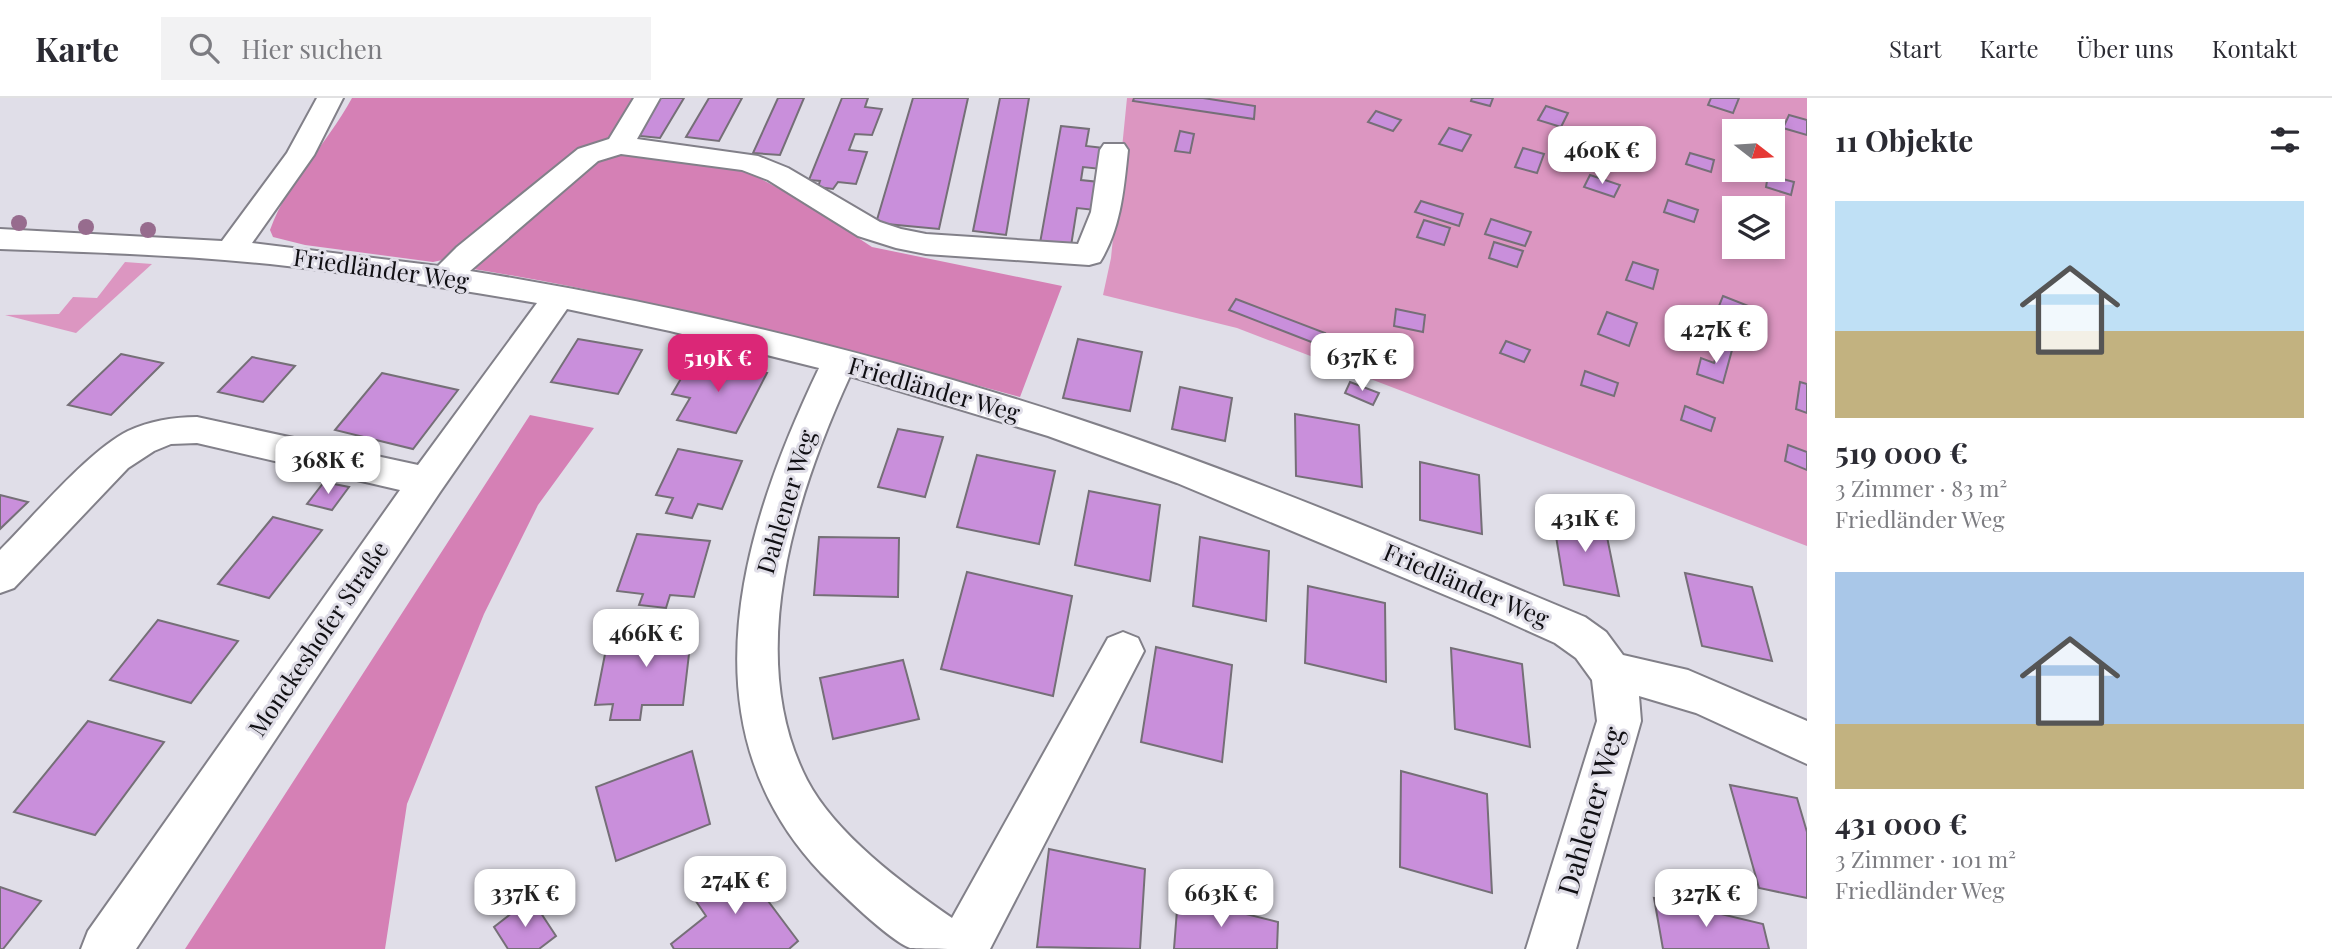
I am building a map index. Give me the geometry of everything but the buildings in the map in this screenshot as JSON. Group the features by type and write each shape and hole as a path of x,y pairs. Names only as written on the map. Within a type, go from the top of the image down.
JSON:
{"street":[{"path":"230,251 300,155 330,98"},
{"path":"620,145 647,98"},
{"path":"445,278 468,254 588,155 620,145 748,162 778,174 869,229 896,238 926,244 1089,255 1106,212 1114,150"},
{"name":"Friedländer Weg","path":"0,239 230,251 445,278 559,297 839,362 1062,428 1335,530 1570,630 1591,645 1611,672"},
{"name":"Monckeshofer Straße","path":"106,949 427,482 559,297"},
{"name":"Dahlener Weg","path":"839,362 796,460 771,538 761,587 760,692 770,743 793,801 831,849 888,903 954,949"},
{"path":"0,576 115,458 141,441 169,431 197,430 427,482"},
{"path":"963,949 999,877 1123,651"},
{"path":"1611,672 1651,677 1685,687 1807,743"},
{"name":"Dahlener Weg","path":"1551,949 1619,721 1617,693 1611,672"}],"shaded area":[{"path":"352,98 641,98 617,136 447,259 433,262 305,245 273,237 270,230 287,194"},
{"path":"1127,98 1807,98 1807,546 1237,328 1103,295 1111,258"},
{"path":"620,153 695,160 750,173 802,201 872,247 1062,286 1020,397 814,342 676,309 467,268 596,159"},
{"path":"125,262 152,264 76,333 5,315 59,314 73,297 97,298"},
{"path":"530,415 594,428 538,505 484,614 407,804 385,949 185,949"}]}
